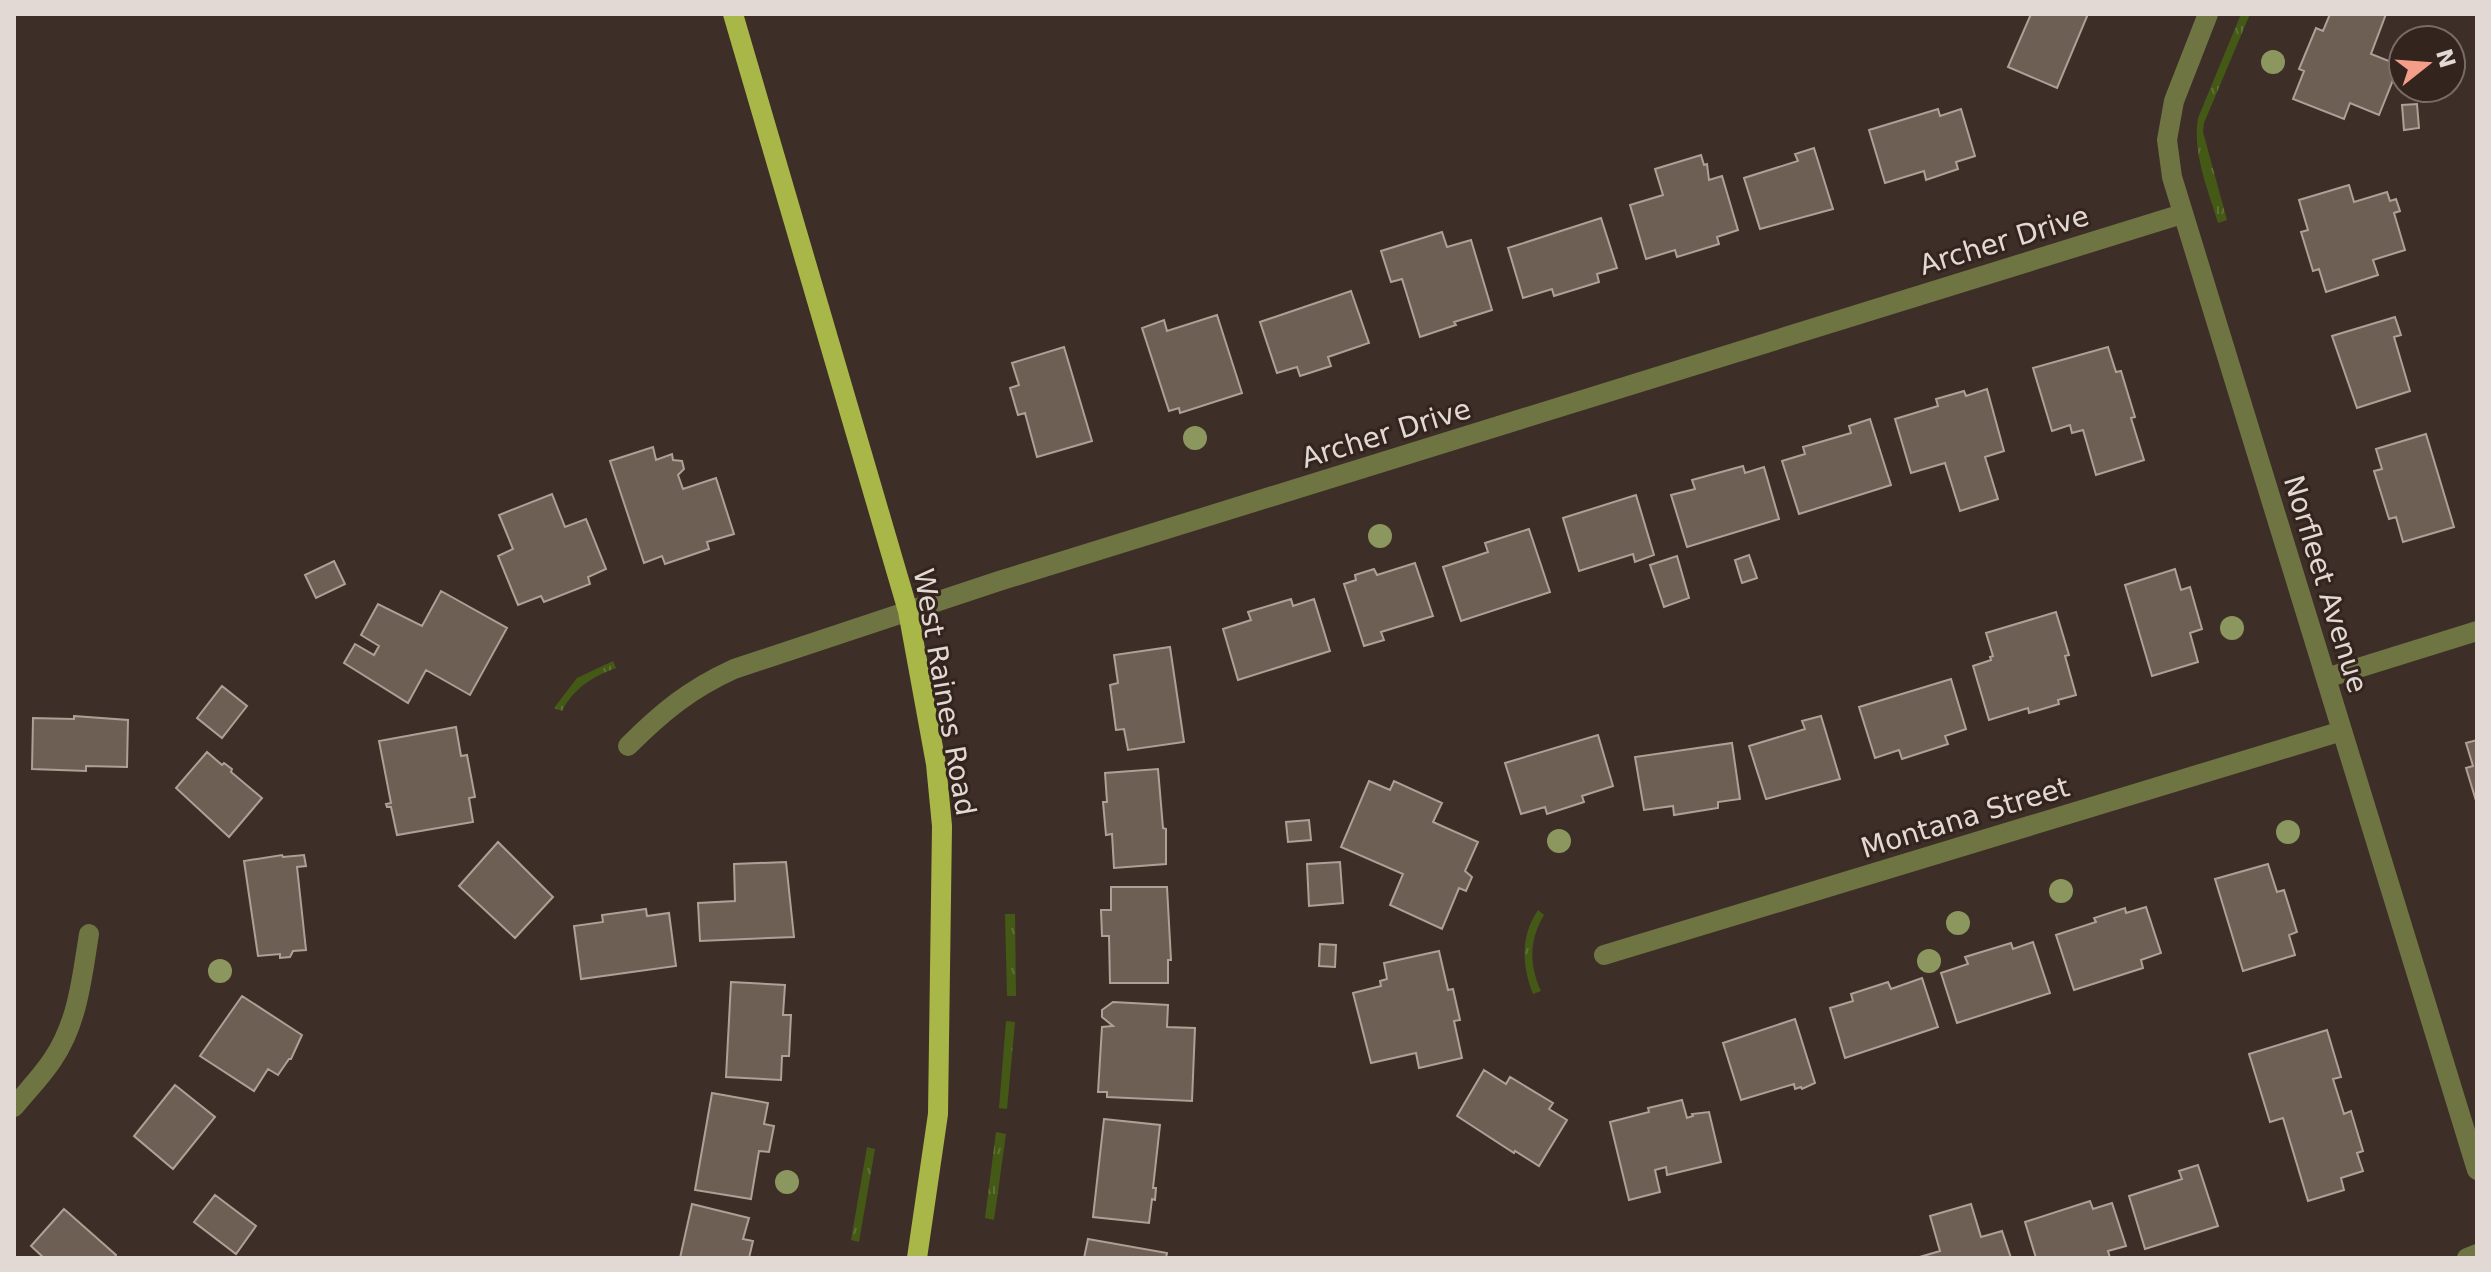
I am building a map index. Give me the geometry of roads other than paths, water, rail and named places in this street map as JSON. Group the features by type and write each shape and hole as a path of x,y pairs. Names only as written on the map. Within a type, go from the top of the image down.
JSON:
{"main road":[{"name":"West Raines Road","path":"733,14 908,611 936,764 942,826 938,1114 917,1258"}],"street":[{"name":"Norfleet Avenue","path":"2208,14 2174,101 2167,140 2172,177 2477,1170"},
{"name":"Archer Drive","path":"628,746 666,709 705,682 734,669 908,611 2182,214"},
{"path":"2326,678 2477,631"},
{"name":"Montana Street","path":"1604,955 2342,731"},
{"path":"14,1107 54,1058 70,1025 80,991 89,934"},
{"path":"2467,1258 2477,1254"}]}
